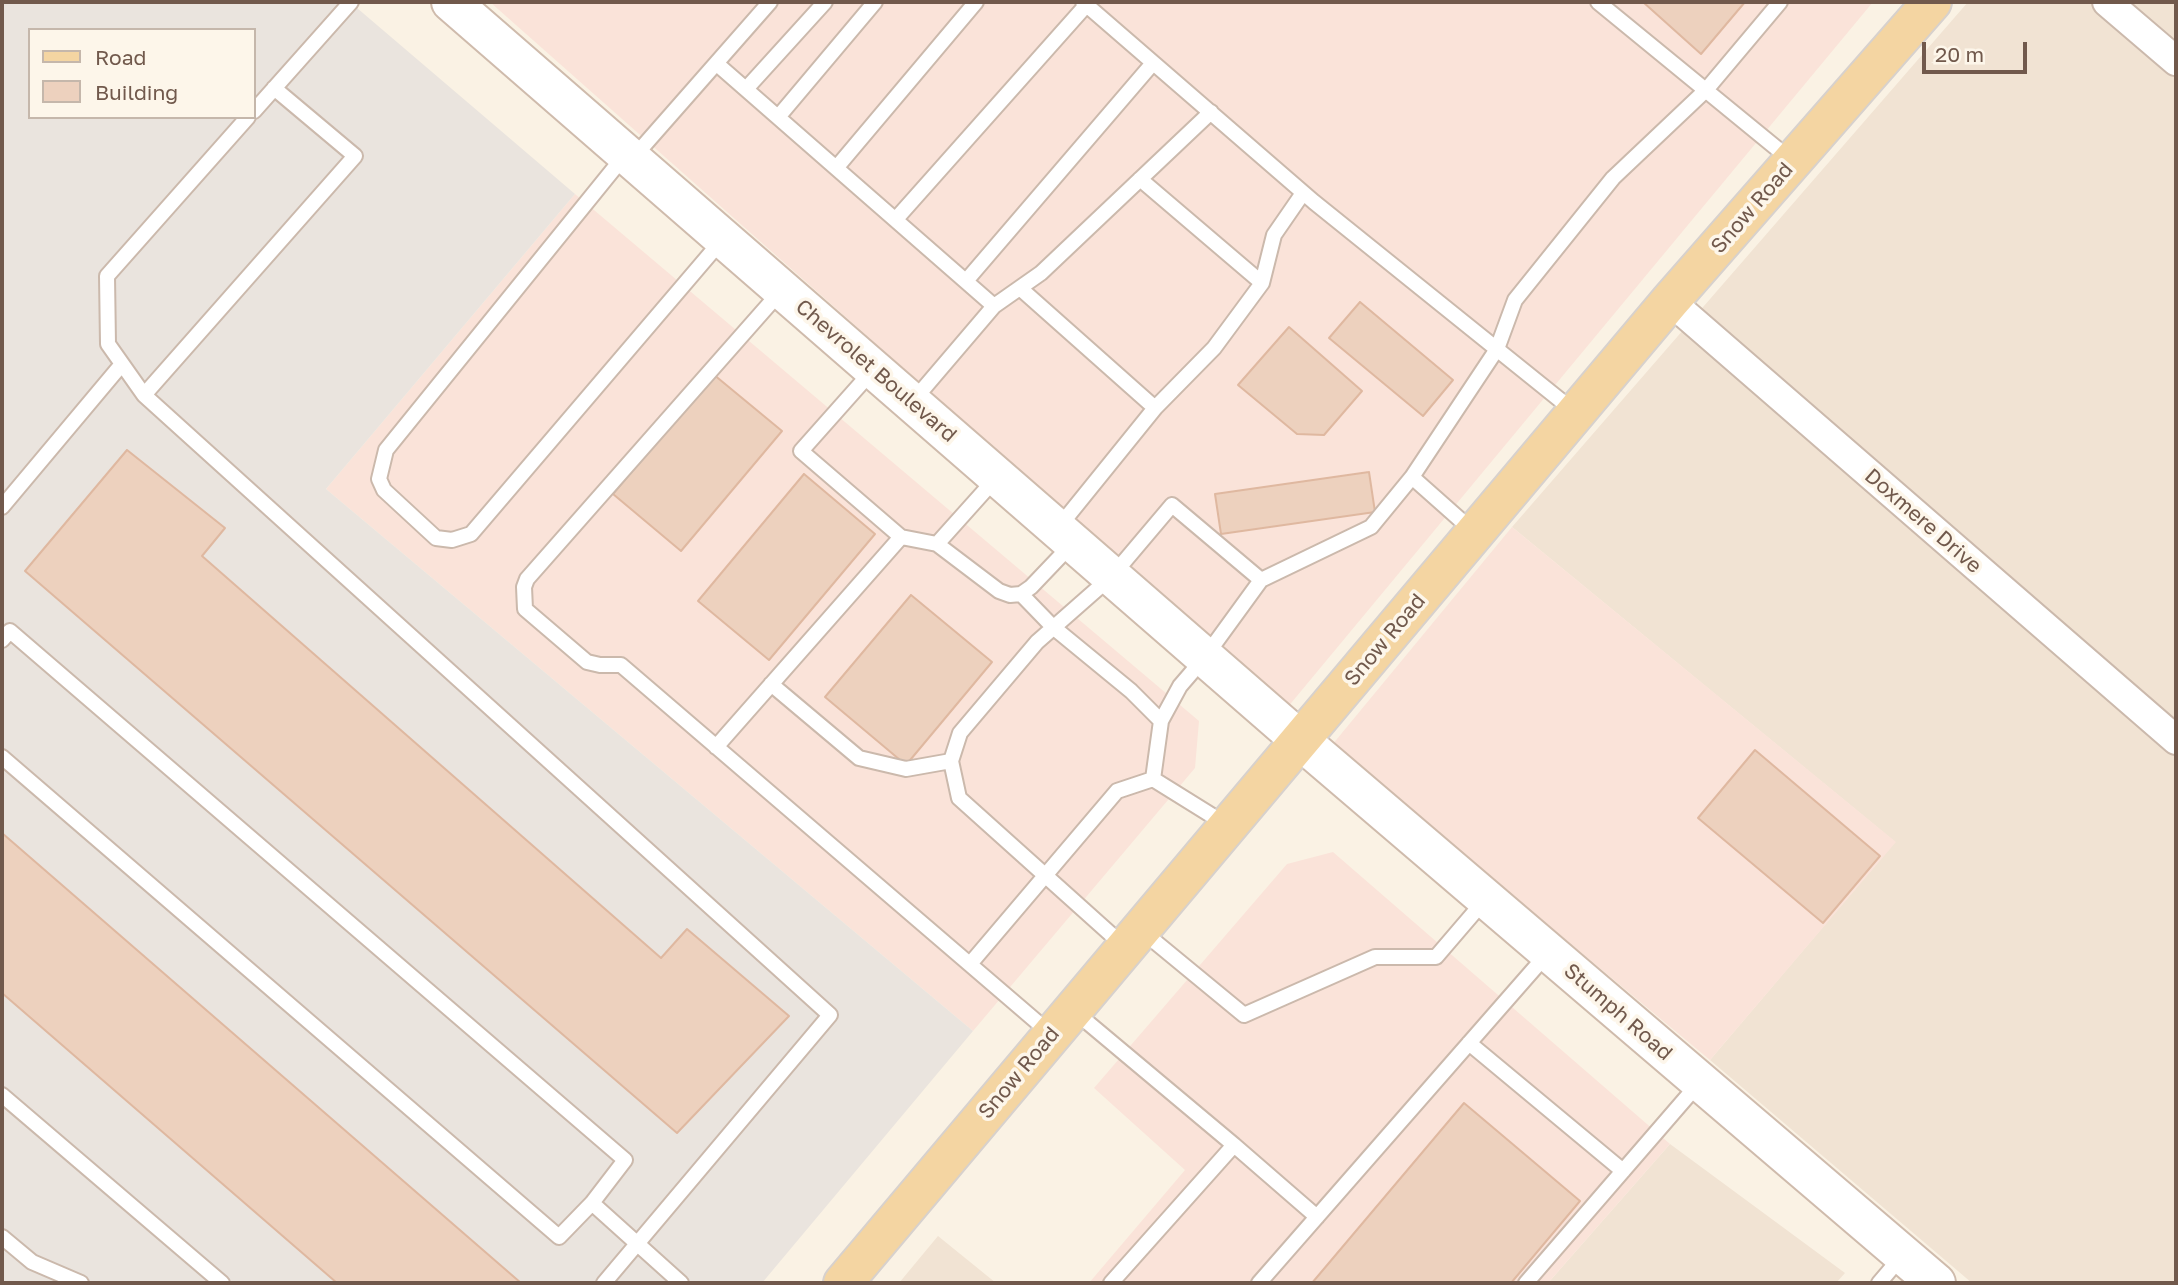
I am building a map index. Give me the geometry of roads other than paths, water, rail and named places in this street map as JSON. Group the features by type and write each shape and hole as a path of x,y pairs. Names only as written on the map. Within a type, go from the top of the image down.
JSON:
{"main road":[{"name":"Chevrolet Boulevard","path":"451,2 1300,740"},
{"name":"Snow Road","path":"844,1283 1670,301 1932,2"},
{"name":"Stumph Road","path":"1300,740 1936,1283"}],"street":[{"path":"2107,2 2176,61"},
{"name":"Doxmere Drive","path":"1670,301 2176,740"}],"lane":[{"path":"256,109 351,2"},
{"path":"723,238 471,534 452,540 436,538 384,490 379,479 386,450 629,156 717,64 769,2"},
{"path":"746,89 825,2"},
{"path":"779,116 875,2"},
{"path":"837,167 976,2"},
{"path":"1598,2 1793,161"},
{"path":"1153,779 1161,721 1180,685 1205,657 1261,580 1371,527 1412,477 1496,349 1515,300 1613,178 1706,90 1780,2"},
{"path":"896,219 1086,3 1303,193 1576,413"},
{"path":"966,281 1153,63"},
{"path":"717,64 994,306"},
{"path":"144,395 355,156 274,88"},
{"path":"912,402 994,306 1041,273 1211,112"},
{"path":"246,119 107,276 108,344 144,395 830,1015 604,1283"},
{"path":"1140,179 1262,283"},
{"path":"874,369 801,451 901,537 937,544 999,591 1010,595 1021,594 1031,587 1155,408 1214,348 1262,283 1274,236 1303,193"},
{"path":"782,289 527,579 524,587 525,609 587,662 600,666 621,665 970,964 1063,1022 1234,1145 1317,1217"},
{"path":"1021,289 1155,408"},
{"path":"2,507 122,364"},
{"path":"937,544 997,477"},
{"path":"1412,477 1475,533"},
{"path":"1261,580 1172,505 1112,576 1053,627 960,733 951,761 959,798 1045,878 1244,1015 1375,957 1436,957 1486,899"},
{"path":"716,747 901,537"},
{"path":"1021,594 1053,627 1131,691 1161,721"},
{"path":"2,640 10,631 625,1160 592,1203 559,1237 2,757"},
{"path":"771,684 859,758 906,769 951,761"},
{"path":"970,964 1117,791 1153,779"},
{"path":"1153,779 1228,826"},
{"path":"1259,1283 1548,952"},
{"path":"1469,1043 1623,1171"},
{"path":"1526,1283 1700,1082"},
{"path":"2,1095 222,1283"},
{"path":"1111,1283 1234,1145"},
{"path":"592,1203 681,1283"},
{"path":"2,1237 32,1262 80,1283"},
{"path":"1879,1283 1903,1255"}]}
